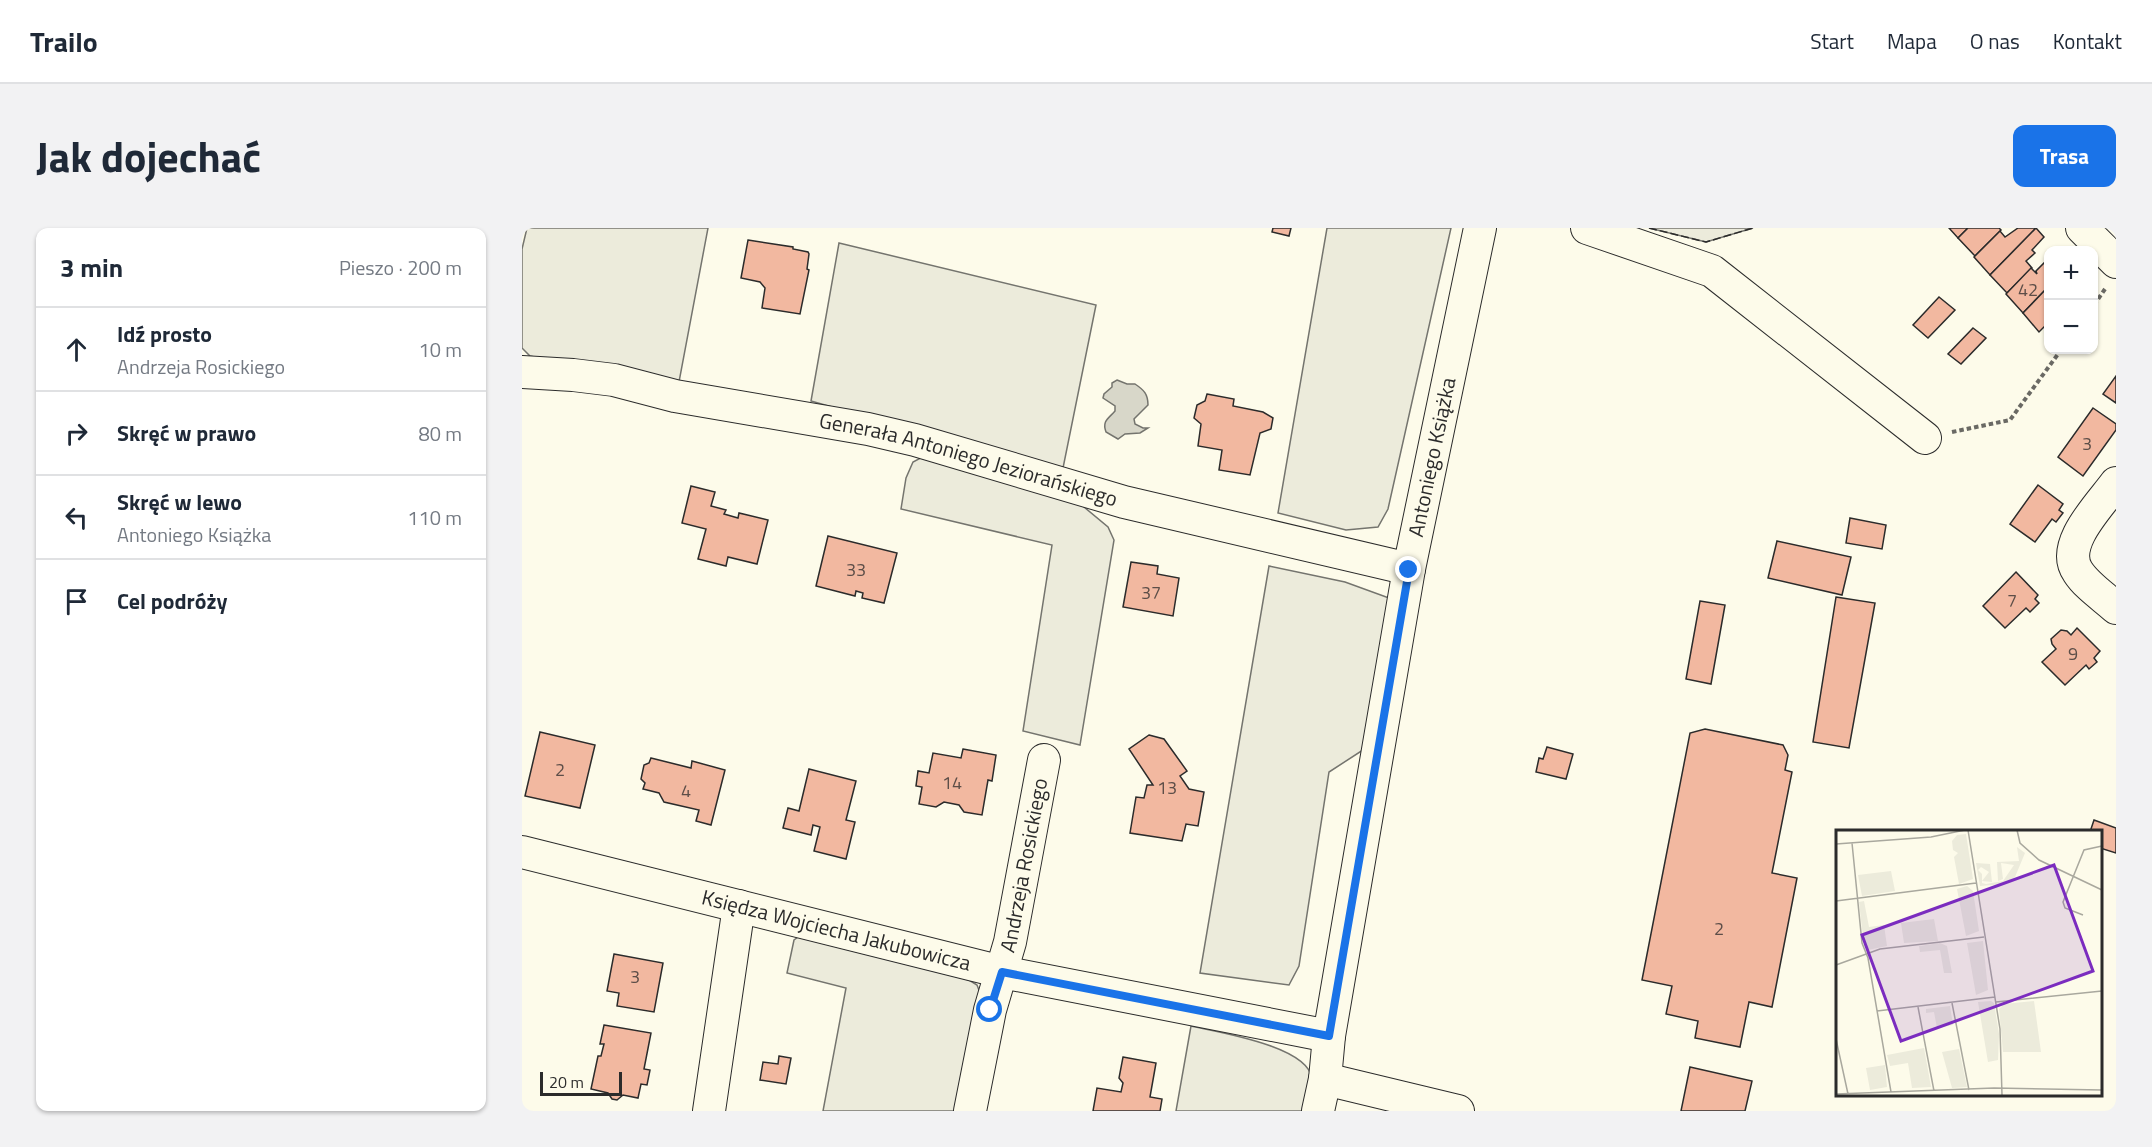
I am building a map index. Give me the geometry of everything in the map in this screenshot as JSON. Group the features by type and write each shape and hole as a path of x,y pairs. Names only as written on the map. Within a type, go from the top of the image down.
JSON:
{"street":[{"name":"Antoniego Książka","path":"1318,1111 1409,570 1480,228"},
{"path":"1587,228 1712,271 1924,438"},
{"path":"2082,228 2116,262"},
{"name":"Generała Antoniego Jeziorańskiego","path":"522,372 614,380 675,396 878,431 1124,502 1409,570"},
{"path":"2116,483 2074,543 2071,560 2078,573 2116,608"},
{"name":"Andrzeja Rosickiego","path":"970,1111 990,1010 1010,942 1044,760"},
{"name":"Księdza Wojciecha Jakubowicza","path":"522,852 1002,972 1329,1036"},
{"path":"709,1111 739,906"},
{"path":"1325,1079 1458,1111"}],"path":[{"path":"1924,438 2010,420 2058,354"}],"shaded area":[{"path":"527,228 708,228 679,382 530,356 522,348 522,249"},
{"path":"1327,228 1451,228 1388,509 1378,527 1346,530 1278,513"},
{"path":"1649,228 1753,228 1706,242"},
{"path":"839,243 1096,305 1062,473 811,401"},
{"path":"1117,380 1135,384 1141,388 1148,401 1148,405 1134,419 1135,424 1148,428 1140,433 1125,434 1118,439 1106,432 1105,423 1115,411 1115,406 1103,398 1112,387 1112,383"},
{"path":"928,454 1072,497 1108,527 1114,540 1080,745 1023,731 1052,545 901,509 906,478 913,462"},
{"path":"1269,566 1345,582 1389,598 1363,750 1329,772 1299,966 1289,985 1200,973"},
{"path":"801,935 969,980 977,985 982,998 956,1111 823,1111 846,988 787,973 794,940"},
{"path":"1191,1026 1260,1042 1295,1058 1307,1067 1312,1079 1305,1111 1176,1111"}],"building":[{"path":"1273,228 1291,228 1289,236 1272,232"},
{"path":"1949,228 1968,228 1958,238"},
{"path":"1968,228 1999,228 2001,230 1975,256 1958,238"},
{"path":"2018,228 2036,228 1990,275 1974,257 2000,231 2005,237"},
{"path":"2036,228 2044,237 2032,250 2035,253 2026,261 2032,268 2007,293 1990,275"},
{"path":"748,240 793,247 793,249 808,252 807,269 809,270 800,314 762,308 765,288 760,282 741,278"},
{"path":"2044,263 2044,291 2023,313 2006,294 2031,268 2037,274 2036,271"},
{"path":"2044,291 2044,327 2039,332 2023,313"},
{"path":"1939,297 1955,310 1928,338 1913,325"},
{"path":"1973,328 1986,338 1961,364 1948,354"},
{"path":"2116,376 2116,403 2103,394"},
{"path":"1207,394 1234,399 1233,406 1263,412 1273,418 1271,429 1260,433 1250,475 1219,470 1222,450 1198,446 1201,424 1194,418 1197,405 1205,401"},
{"path":"2093,408 2116,424 2116,430 2083,476 2058,457"},
{"path":"2038,485 2063,504 2059,510 2063,513 2056,522 2052,519 2035,542 2010,524"},
{"path":"691,486 715,492 711,506 726,510 724,514 738,518 739,513 768,520 757,564 728,557 726,566 698,559 706,529 682,523"},
{"path":"1850,518 1886,525 1882,549 1846,543"},
{"path":"828,536 897,553 884,603 862,598 863,593 856,591 855,596 816,586"},
{"path":"1777,541 1851,557 1842,595 1768,578"},
{"path":"1131,562 1158,566 1157,574 1179,578 1173,616 1123,607"},
{"path":"2016,572 2038,595 2035,599 2039,603 2030,612 2026,608 2005,628 1983,606"},
{"path":"1836,597 1875,603 1849,748 1813,742"},
{"path":"1700,601 1725,605 1711,684 1686,679"},
{"path":"2077,628 2100,651 2094,658 2097,662 2089,669 2086,665 2065,685 2042,662 2056,649 2051,639 2061,630 2071,635"},
{"path":"1705,729 1783,745 1788,755 1785,770 1792,772 1772,873 1797,878 1772,1007 1749,1002 1740,1047 1695,1038 1698,1021 1666,1014 1672,986 1642,980 1690,733"},
{"path":"540,732 595,745 580,808 525,796"},
{"path":"1149,735 1164,739 1187,771 1180,776 1189,789 1204,792 1198,826 1186,824 1182,841 1130,833 1136,797 1144,798 1147,785 1153,785 1129,749"},
{"path":"1547,747 1573,754 1566,779 1536,772 1539,758 1543,759"},
{"path":"963,749 996,755 992,781 988,780 982,815 964,812 959,805 944,802 936,807 919,804 922,787 916,786 918,771 929,773 933,753 961,758"},
{"path":"651,758 691,768 692,761 725,770 711,825 696,821 699,810 664,802 659,793 643,789 645,783 641,779 644,765 649,763"},
{"path":"809,769 856,781 846,820 855,822 846,859 814,851 820,827 813,825 811,835 783,828 788,808 799,811"},
{"path":"2094,820 2116,828 2116,853 2101,848 2101,830 2091,830"},
{"path":"614,954 663,963 654,1012 617,1006 619,993 607,991"},
{"path":"604,1025 651,1033 644,1069 650,1070 647,1085 641,1084 638,1098 623,1095 617,1100 612,1099 608,1093 591,1089 598,1056 601,1056 604,1044 600,1044"},
{"path":"779,1056 791,1058 786,1084 760,1080 763,1062 778,1064"},
{"path":"1123,1057 1156,1063 1150,1097 1162,1099 1160,1111 1093,1111 1097,1088 1121,1092 1123,1083 1119,1078"},
{"path":"1690,1067 1752,1081 1745,1111 1681,1111"}],"fence":[{"path":"1649,228 1706,242 1753,228"}],"route":[{"path":"990,1010 1002,972 1329,1036 1409,570"}]}
